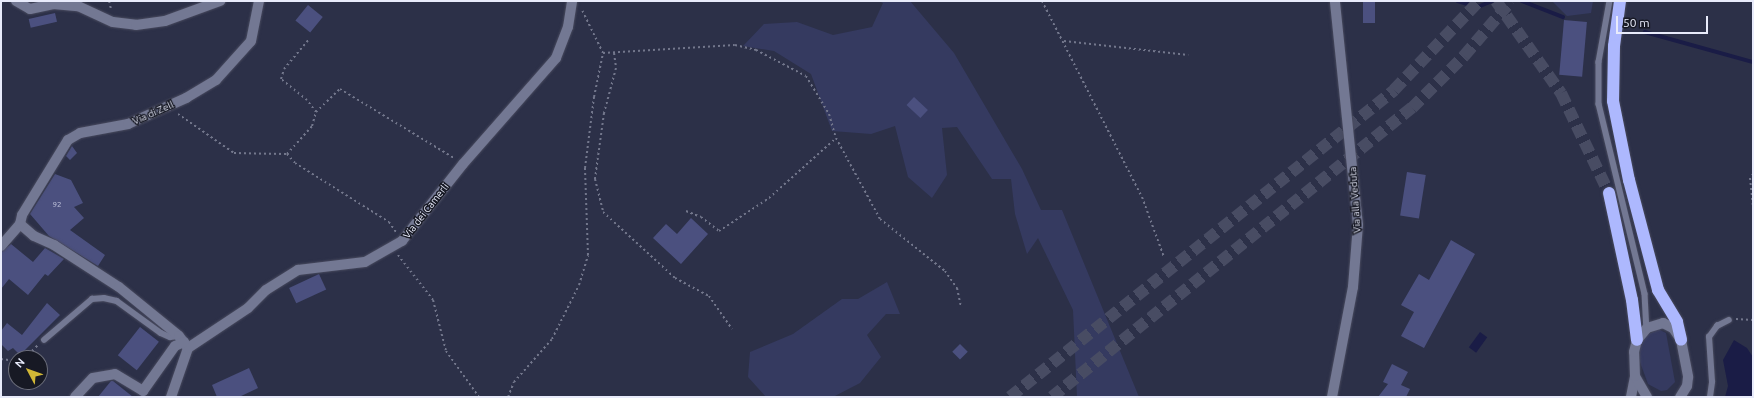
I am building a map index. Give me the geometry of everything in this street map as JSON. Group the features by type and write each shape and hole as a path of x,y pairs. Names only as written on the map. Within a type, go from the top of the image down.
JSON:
{"highway":[{"path":"1620,1 1614,46 1612,101 1658,290 1677,322 1681,340"},
{"path":"1609,194 1632,300 1637,340"}],"street":[{"path":"16,1 30,9 53,4 78,6 113,22 136,25 165,21 220,1"},
{"name":"Via di Zell","path":"1,246 20,224 22,215 68,140 87,131 128,124 167,107 216,80 251,41 258,1"},
{"name":"Via alla Veduta","path":"1332,397 1353,288 1358,225 1335,1"},
{"name":"Via dei Camerli","path":"75,397 93,378 115,374 143,391 175,346 248,308 266,290 298,270 365,262 402,242 463,164 556,58 576,4"},
{"path":"20,224 34,236 54,245 119,287 184,342 171,397"},
{"path":"1630,397 1635,376 1634,352 1637,340 1647,328 1663,324 1673,328 1681,340 1688,377 1686,386 1680,397"},
{"path":"1635,376 1647,397"}],"lane":[{"path":"1610,1 1599,62 1599,104 1645,294 1647,328"},
{"path":"44,340 92,299 104,298 117,300 161,333 184,342"},
{"path":"1710,397 1712,382 1710,337 1717,326 1729,320"}],"path":[{"path":"1042,1 1064,41 1142,197 1164,257"},
{"path":"508,397 514,382 552,339 579,285 588,255 585,168 594,97 603,53 576,4"},
{"path":"309,39 284,69 281,79 307,100 316,112"},
{"path":"1064,41 1188,55"},
{"path":"603,53 735,46 756,50 806,76 829,114 836,138 880,219 945,271 956,288 961,307"},
{"path":"614,52 616,68 604,113 595,179 603,212 675,278 709,296 732,329"},
{"path":"287,154 312,126 316,112 340,89 463,164"},
{"path":"167,107 234,153 287,154 295,163 389,222 402,242"},
{"path":"686,211 701,217 719,231 769,198 836,138"},
{"path":"1753,174 1750,178 1753,205"},
{"path":"393,248 434,300 446,351 479,397"},
{"path":"1729,320 1744,318 1753,320"},
{"path":"33,350 44,340"}],"shaded area":[{"path":"879,1 910,1 954,53 1022,169 1041,210 1062,210 1139,397 1077,397 1073,310 1038,238 1027,254 1015,214 1011,179 992,179 957,127 942,128 947,175 932,198 908,177 895,126 871,134 832,131 811,74 774,51 743,46 764,24 797,22 833,35 872,27 883,3"},
{"path":"1552,1 1593,1 1591,13 1567,16"},
{"path":"887,282 900,314 886,314 867,335 881,357 860,383 833,397 766,397 748,377 750,352 793,334 842,299 858,299"},
{"path":"1658,329 1666,333 1675,382 1667,390 1661,391 1648,384 1640,362 1640,346 1645,336"},
{"path":"1480,332 1487,337 1476,353 1469,347"},
{"path":"1734,340 1747,348 1753,357 1753,397 1725,397 1728,386 1723,360"}],"building":[{"path":"1363,1 1375,1 1375,23 1363,23"},
{"path":"308,5 323,17 310,33 295,21"},
{"path":"55,13 57,22 31,28 29,19"},
{"path":"1564,20 1587,22 1582,77 1559,75"},
{"path":"914,97 928,110 920,118 906,105"},
{"path":"72,146 77,153 70,160 66,156"},
{"path":"1407,172 1426,175 1419,218 1400,215"},
{"path":"55,174 71,180 83,203 74,207 84,218 70,230 105,255 98,266 49,236 30,214"},
{"path":"691,218 708,234 681,264 653,238 666,224 677,234"},
{"path":"1451,240 1475,254 1424,348 1401,336 1414,312 1401,305 1419,274 1429,280"},
{"path":"11,244 33,262 45,248 64,259 48,276 45,274 28,295 9,279 1,289 1,252"},
{"path":"319,274 326,289 296,303 289,288"},
{"path":"47,303 60,315 25,350 15,350 13,348 8,351 1,344 1,331 7,323 22,335"},
{"path":"140,327 159,342 137,370 118,355"},
{"path":"960,344 968,352 960,360 952,352"},
{"path":"1392,364 1408,372 1401,385 1410,389 1406,397 1378,397 1388,384 1383,382"},
{"path":"249,368 258,388 239,397 217,397 212,385"},
{"path":"111,381 113,381 133,397 98,397"}],"waterway":[{"path":"1458,1 1478,7 1492,1"},
{"path":"1522,1 1563,17"},
{"path":"1645,32 1753,62"}],"tunnel":[{"path":"1010,397 1394,90 1479,1"},
{"path":"1496,1 1561,93 1609,193"},
{"path":"1052,397 1412,108 1464,56 1511,1"}]}
